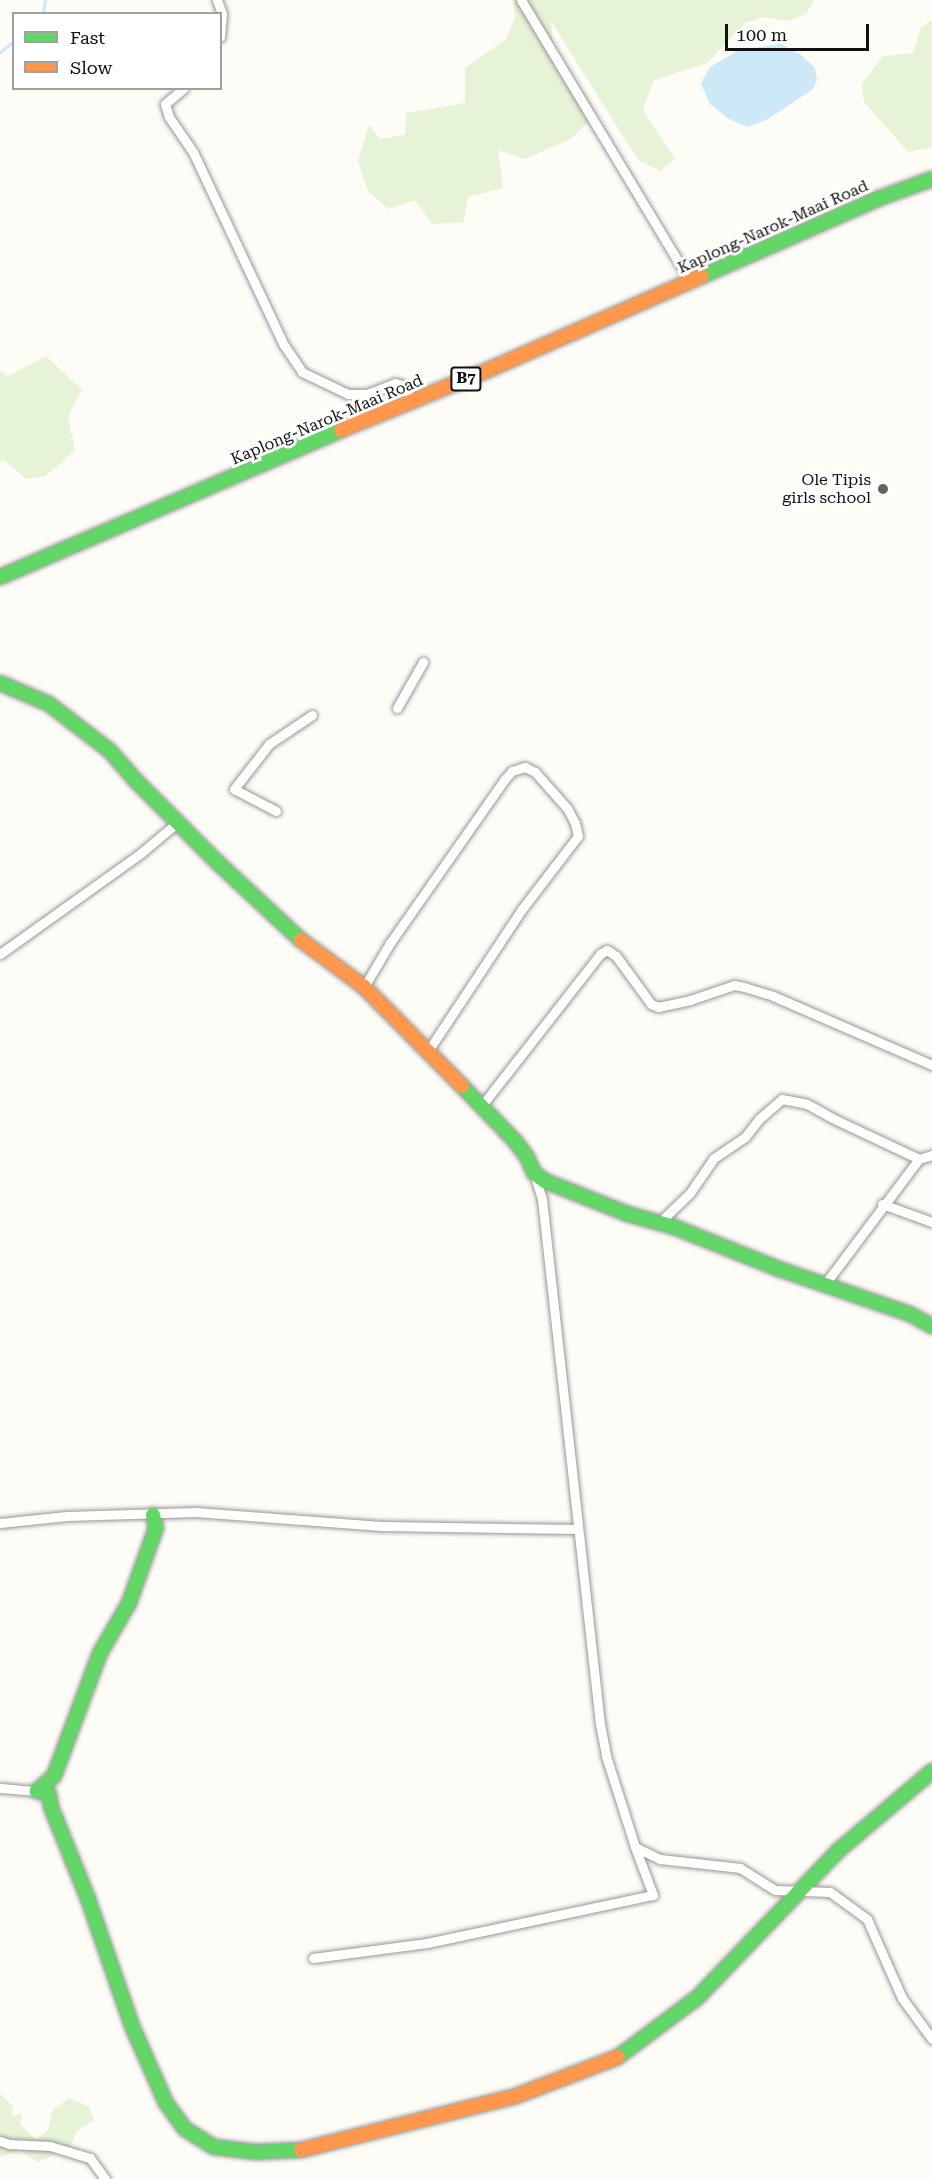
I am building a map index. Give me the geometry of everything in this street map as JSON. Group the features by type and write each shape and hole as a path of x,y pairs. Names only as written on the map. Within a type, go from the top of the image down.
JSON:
{"main road":[{"name":"Kaplong-Narok-Maai Road","path":"0,577 481,373 880,198 932,179"},
{"path":"0,683 38,698 75,722 110,751 178,822 312,950 364,987 483,1104 527,1157 534,1173 590,1199 779,1269 910,1314 932,1326"},
{"path":"37,1791 54,1776 100,1653 129,1603 156,1528 153,1515"},
{"path":"37,1791 49,1794 54,1814 87,1896 132,2026 166,2103 185,2128 214,2147 256,2152 294,2152 516,2096 603,2065 635,2048 697,1998 839,1850 932,1771"}],"street":[{"path":"521,0 690,281"},
{"path":"182,90 165,104 169,117 193,152 284,345 302,372 348,394 367,394 395,383 405,386 411,401"},
{"path":"397,708 423,662"},
{"path":"276,811 234,789 269,744 312,715"},
{"path":"364,987 390,943 504,780 513,771 525,767 535,772 567,808 575,823 578,836 522,909 428,1051"},
{"path":"0,954 141,853 178,822"},
{"path":"483,1104 600,954 607,950 616,956 651,1004 658,1007 690,1000 734,985 744,987 773,996 932,1065"},
{"path":"659,1223 690,1194 714,1158 745,1137 759,1119 782,1099 807,1104 919,1159"},
{"path":"825,1284 882,1204 919,1159 932,1155"},
{"path":"314,1958 427,1943 652,1895 606,1756 600,1724 542,1199 534,1173"},
{"path":"882,1204 932,1222"},
{"path":"0,1523 67,1516 195,1512 394,1526 578,1529"},
{"path":"0,1788 37,1791"},
{"path":"635,1847 660,1859 740,1868 775,1890 830,1892 867,1919 902,1998 932,2039"},
{"path":"0,2141 9,2145 50,2146 90,2158 105,2179"}],"green space":[{"path":"513,0 814,0 806,14 789,21 764,17 745,23 707,63 654,80 643,110 675,159 660,171 638,160 551,21 553,43 596,114 571,139 524,159 498,150 503,188 468,197 464,222 432,224 415,200 388,209 368,191 358,161 369,125 380,139 405,135 406,113 465,103 465,68 506,39 515,18"},
{"path":"932,20 932,147 908,152 864,102 862,84 883,56 913,53 921,27"},
{"path":"46,356 82,390 68,417 75,450 46,476 26,479 4,460 0,462 0,371 8,376"},
{"path":"0,2094 13,2106 12,2116 22,2113 20,2124 36,2140 48,2130 53,2110 69,2098 89,2107 94,2120 76,2132 70,2148 38,2162 20,2151 0,2157"}],"water":[{"path":"781,44 801,55 815,68 817,80 813,89 768,119 747,127 729,119 709,103 701,83 710,67 739,50"}],"waterway":[{"path":"43,12 45,0"},
{"path":"0,52 12,43"}],"traffic: fast":[{"path":"702,276 880,198 932,179"},
{"path":"0,577 341,430"},
{"path":"0,683 49,704 110,751 136,781 217,862 301,940"},
{"path":"462,1086 515,1141 527,1157 534,1173 545,1181 628,1214 674,1227 779,1269 910,1314 932,1326"},
{"path":"153,1515 156,1528 129,1603 100,1653 54,1776 37,1791 49,1794 51,1807 87,1896 132,2026 166,2103 185,2129 214,2147 256,2152 301,2150"},
{"path":"618,2057 697,1998 839,1850 932,1771"}],"traffic: slow":[{"path":"341,430 481,373 702,276"},
{"path":"301,940 364,987 462,1086"},
{"path":"301,2150 516,2096 618,2057"}],"place":[{"name":"Ole Tipis girls school","path":"883,489"}]}
